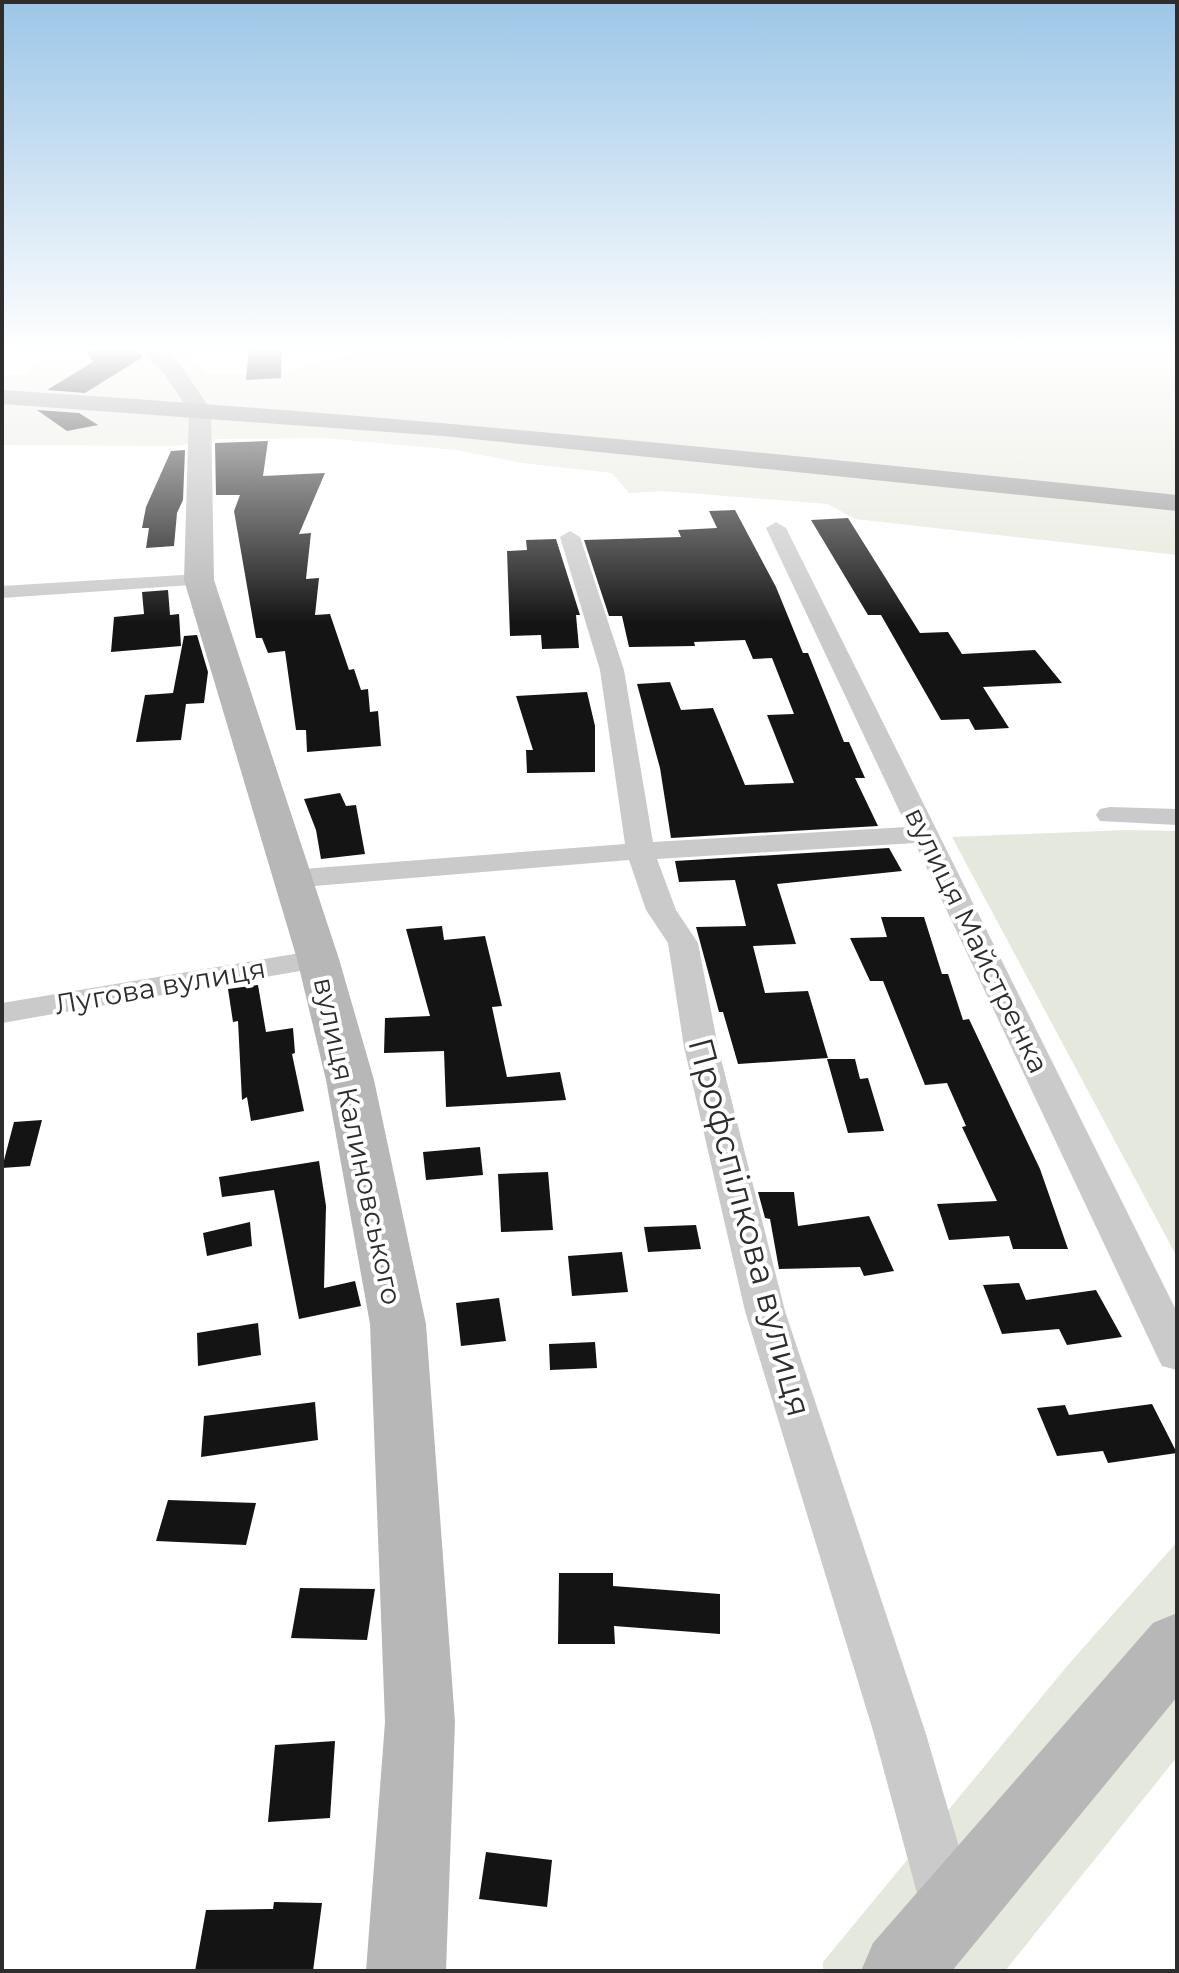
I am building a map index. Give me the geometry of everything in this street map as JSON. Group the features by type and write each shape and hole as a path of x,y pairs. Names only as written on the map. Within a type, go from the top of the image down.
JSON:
{"highway":[{"path":"553,439 1177,503"},
{"path":"573,439 620,445"}],"main road":[{"name":"вулиця Калиновського","path":"201,439 199,580 290,879 318,959 350,1080 398,1324 420,1722 406,1971"},
{"path":"901,1971 1177,1645"}],"street":[{"name":"вулиця Майстренка","path":"776,528 1177,1354"},
{"name":"Профспілкова вулиця","path":"570,537 612,670 640,851 661,910 683,943 701,1047 765,1311 900,1734 951,1915"},
{"path":"2,592 199,580"},
{"path":"1110,815 1177,817"},
{"path":"290,879 640,851 927,834"},
{"name":"Лугова вулиця","path":"2,1013 318,959"}],"shaded area":[{"path":"2,439 218,439 176,446 2,445"},
{"path":"336,439 1177,439 1177,555 855,519 828,504 663,491 629,493 612,473 522,463 456,450"},
{"path":"1177,831 1177,1257 952,837"},
{"path":"1177,1542 1177,1757 1005,1971 823,1971 823,1962 1068,1665"}],"building":[{"path":"268,441 263,476 325,473 299,534 311,533 306,579 319,578 315,615 330,614 349,670 354,669 361,690 368,689 370,712 378,711 381,746 307,752 306,730 296,730 285,651 268,653 262,638 256,638 234,511 240,495 216,495 215,443"},
{"path":"185,450 183,500 177,513 174,546 146,548 149,528 142,528 146,507 171,451"},
{"path":"735,510 776,587 803,653 808,653 844,742 849,742 865,778 855,778 878,826 671,838 660,768 637,684 670,682 681,710 713,708 745,785 794,783 767,715 794,714 772,658 753,659 745,640 694,642 695,646 629,647 622,616 609,616 584,540 681,537 678,530 717,528 709,511"},
{"path":"848,518 920,633 948,632 962,654 1035,650 1062,683 983,687 1009,728 975,730 969,719 941,720 881,615 868,615 811,520"},
{"path":"556,539 580,615 576,615 579,648 542,649 541,635 510,636 507,551 527,550 526,540"},
{"path":"168,590 170,615 179,614 181,646 111,652 114,617 144,614 142,592"},
{"path":"197,635 208,672 204,703 186,704 181,740 136,742 145,695 173,693 184,636"},
{"path":"587,692 595,726 595,772 527,773 526,750 533,750 516,696"},
{"path":"340,793 346,806 356,805 365,854 321,859 316,830 304,799"},
{"path":"889,848 902,871 777,884 796,944 753,946 765,993 808,991 828,1058 738,1064 723,1012 719,1012 696,927 746,926 735,880 679,882 675,861"},
{"path":"881,917 924,917 942,974 948,974 963,1020 969,1019 1040,1169 1068,1249 1013,1249 1009,1236 949,1240 937,1204 997,1201 962,1127 966,1126 947,1083 925,1085 883,981 870,981 850,938 887,937"},
{"path":"442,926 444,940 485,936 502,1006 492,1007 507,1077 560,1072 566,1100 446,1107 444,1051 384,1053 385,1018 430,1016 406,929"},
{"path":"258,985 266,1032 293,1028 295,1053 292,1054 304,1111 251,1121 247,1097 242,1100 238,1021 233,1022 228,989"},
{"path":"827,1059 855,1059 860,1079 868,1078 884,1131 848,1133"},
{"path":"42,1120 30,1166 2,1168 14,1122"},
{"path":"480,1147 483,1175 426,1180 423,1152"},
{"path":"319,1161 326,1206 324,1288 355,1281 361,1306 299,1319 274,1190 222,1197 219,1177"},
{"path":"548,1172 553,1230 501,1232 498,1174"},
{"path":"758,1192 794,1192 798,1226 869,1216 894,1271 864,1276 860,1267 779,1269 770,1219 765,1218"},
{"path":"250,1222 252,1246 207,1256 203,1233"},
{"path":"696,1225 701,1249 648,1252 644,1227"},
{"path":"622,1252 628,1292 572,1296 568,1256"},
{"path":"1019,1283 1026,1300 1096,1290 1122,1337 1067,1345 1059,1329 1002,1334 983,1285"},
{"path":"499,1298 506,1341 461,1346 456,1303"},
{"path":"258,1323 261,1355 198,1366 197,1333"},
{"path":"595,1342 597,1368 550,1370 549,1344"},
{"path":"315,1402 318,1440 201,1457 204,1416"},
{"path":"1152,1404 1177,1453 1108,1463 1103,1451 1057,1456 1037,1408 1065,1405 1069,1415"},
{"path":"168,1500 256,1503 246,1545 156,1541"},
{"path":"559,1573 613,1573 613,1586 720,1594 720,1634 614,1626 615,1644 558,1644"},
{"path":"300,1588 375,1589 367,1640 291,1638"},
{"path":"335,1741 330,1818 268,1822 275,1745"},
{"path":"486,1852 552,1860 547,1907 479,1899"},
{"path":"274,1902 322,1903 313,1971 195,1971 206,1910 273,1909"}]}
